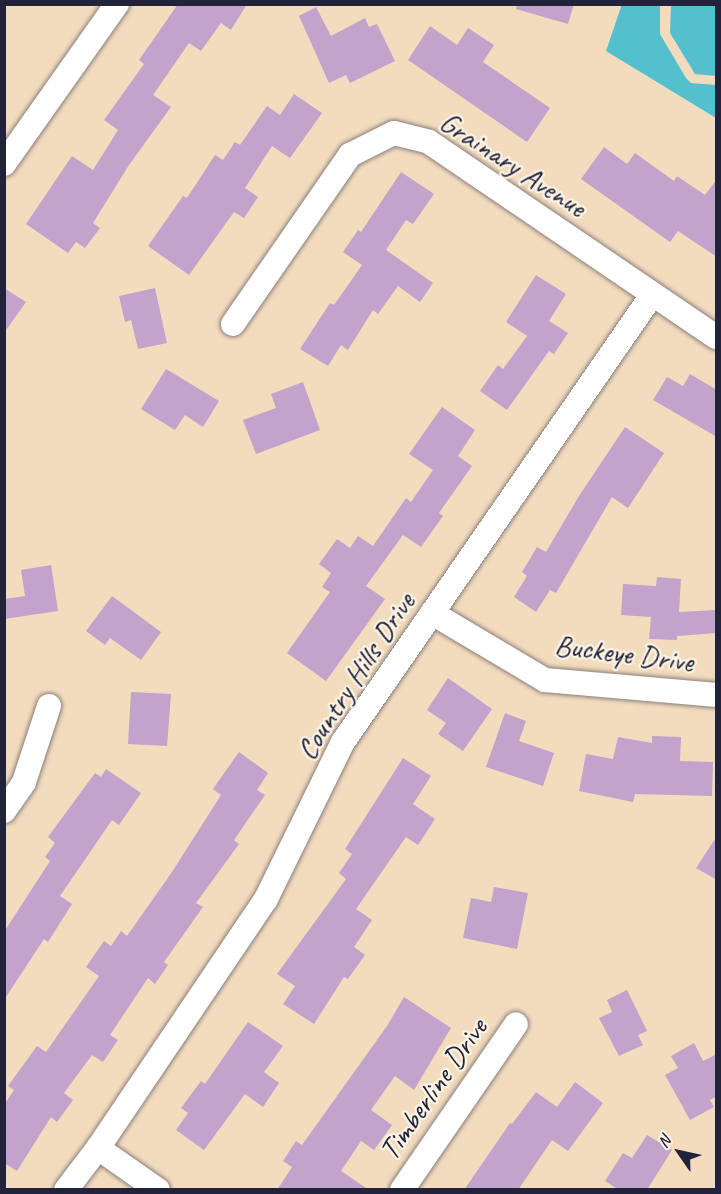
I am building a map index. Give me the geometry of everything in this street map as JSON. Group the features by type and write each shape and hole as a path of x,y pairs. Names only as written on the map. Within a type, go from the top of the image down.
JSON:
{"street":[{"path":"4,164 112,6"},
{"name":"Grainary Avenue","path":"233,324 350,155 394,133 429,142 717,337"},
{"name":"Country Hills Drive","path":"66,1190 98,1148 266,899 344,742 652,295"},
{"name":"Buckeye Drive","path":"432,613 545,680 717,695"},
{"path":"4,811 24,782 49,706"},
{"name":"Timberline Drive","path":"402,1190 516,1024"},
{"path":"98,1148 158,1190"}],"water":[{"path":"622,4 660,5 660,34 686,78 691,83 716,85 716,118 606,51"},
{"path":"671,5 716,5 716,76 695,74 670,33"}],"building":[{"path":"178,4 247,4 231,30 221,23 201,51 189,43 153,95 171,107 129,165 93,223 100,228 85,248 76,242 68,253 26,224 72,156 93,170 118,130 104,120 144,64 139,60"},
{"path":"517,4 574,4 568,24 516,9"},
{"path":"316,7 331,36 365,18 369,27 377,24 395,61 350,83 346,75 329,83 299,16"},
{"path":"430,26 457,45 468,28 494,45 483,62 550,108 527,142 408,60"},
{"path":"294,94 322,113 290,158 272,146 245,188 258,197 244,218 234,212 189,275 148,246 183,196 187,198 215,155 223,160 235,142 240,145 267,106 280,115"},
{"path":"604,147 627,164 635,153 674,181 677,176 705,195 717,179 717,257 678,231 670,242 581,179"},
{"path":"401,172 434,194 413,224 406,220 386,250 433,283 420,302 398,286 378,314 373,310 348,350 341,345 328,366 300,349 330,303 334,305 362,265 343,252 358,230 361,232"},
{"path":"536,275 566,294 549,321 568,333 554,354 549,351 507,410 480,391 498,365 503,369 527,336 506,322"},
{"path":"4,288 26,302 4,333"},
{"path":"155,288 167,343 138,349 131,320 125,322 119,296"},
{"path":"166,369 219,401 203,427 185,415 175,430 141,409"},
{"path":"690,374 717,390 717,437 653,400 667,377 683,386"},
{"path":"303,382 320,430 256,454 243,420 276,408 271,394"},
{"path":"442,407 475,430 458,456 472,466 439,513 443,516 421,547 403,535 366,586 385,599 326,681 287,653 330,592 322,587 331,573 319,564 337,539 350,548 358,536 373,546 406,498 411,502 433,470 409,454"},
{"path":"625,427 664,453 628,508 612,497 556,593 550,590 536,612 514,597 527,576 522,572 537,547 546,552 579,496"},
{"path":"51,565 58,611 4,619 4,599 25,596 21,570"},
{"path":"657,577 681,579 679,612 715,610 716,633 677,636 677,640 649,639 651,617 621,615 623,584 656,586"},
{"path":"112,596 161,632 141,660 110,638 105,645 86,631"},
{"path":"448,678 492,709 463,751 438,734 446,723 427,710"},
{"path":"131,692 171,694 167,746 128,744"},
{"path":"505,713 526,721 519,741 554,753 543,786 486,767"},
{"path":"652,736 681,737 680,761 713,762 712,796 635,794 633,802 579,791 586,754 613,759 618,737 652,743"},
{"path":"239,752 268,773 257,790 265,795 234,840 239,844 196,903 203,907 164,962 168,965 155,984 148,978 110,1035 118,1040 103,1062 92,1055 64,1093 73,1100 57,1122 51,1117 17,1171 4,1163 4,1105 14,1090 8,1086 37,1046 46,1052 99,976 86,967 104,941 111,946 121,931 127,936 172,872 221,795 213,789"},
{"path":"403,758 431,776 413,804 435,819 418,845 406,837 356,909 372,920 354,947 365,955 348,979 344,977 314,1024 283,1004 295,986 277,974 346,879 339,873 352,854 345,849"},
{"path":"106,769 141,793 119,825 112,820 60,896 72,904 48,942 44,939 4,1000 4,932 50,861 45,857 55,843 48,837 95,773 101,777"},
{"path":"717,836 717,880 696,868"},
{"path":"494,887 528,893 517,949 463,938 471,898 491,902"},
{"path":"627,990 647,1031 638,1035 643,1045 619,1056 599,1018 612,1012 607,1000"},
{"path":"404,997 451,1028 414,1090 395,1076 371,1110 392,1125 374,1150 361,1141 341,1171 369,1190 277,1190 292,1167 283,1161 296,1141 302,1145 387,1026"},
{"path":"248,1022 283,1046 264,1072 279,1083 263,1107 245,1094 204,1150 176,1130 188,1113 181,1108 201,1081 205,1084"},
{"path":"694,1043 703,1061 717,1054 717,1096 710,1100 714,1107 690,1120 665,1075 678,1068 671,1056"},
{"path":"575,1082 603,1103 568,1151 552,1140 518,1190 464,1190 510,1123 512,1124 536,1092 557,1107"},
{"path":"647,1135 672,1150 647,1190 619,1190 605,1181 623,1153 632,1158"}]}
